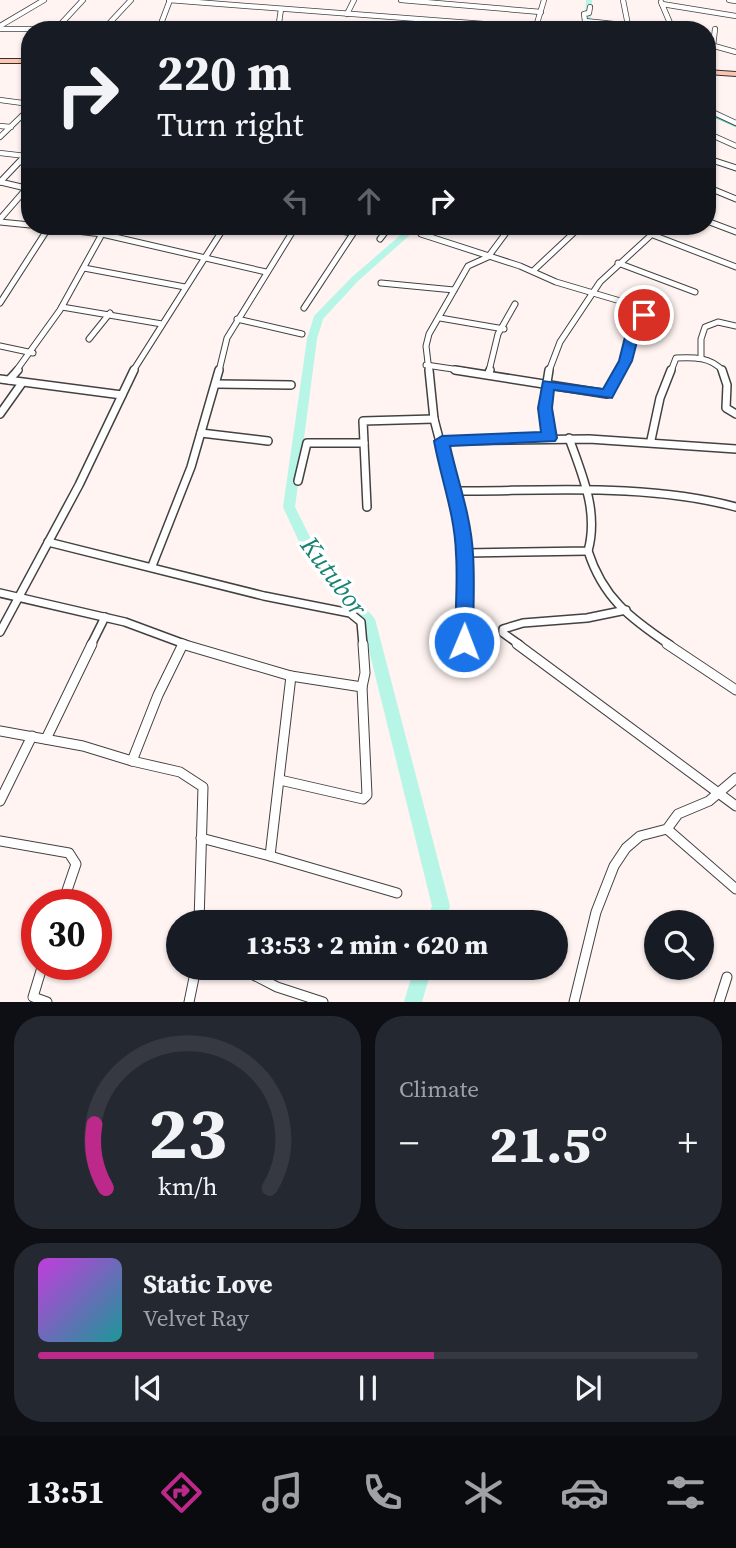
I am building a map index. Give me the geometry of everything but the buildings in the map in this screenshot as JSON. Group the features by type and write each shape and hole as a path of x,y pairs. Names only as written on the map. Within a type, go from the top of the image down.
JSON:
{"main road":[{"path":"0,61 21,61"},
{"path":"716,75 736,74"}],"street":[{"path":"0,27 44,0"},
{"path":"64,21 83,0"},
{"path":"111,21 131,0"},
{"path":"162,21 170,0 227,2 281,9 444,21"},
{"path":"347,14 355,0"},
{"path":"401,0 440,1 541,12"},
{"path":"492,8 493,0"},
{"path":"538,21 544,0"},
{"path":"622,0 627,21"},
{"path":"729,0 736,1"},
{"path":"433,20 440,1"},
{"path":"661,2 736,16"},
{"path":"661,2 668,21"},
{"path":"587,21 590,7"},
{"path":"280,21 281,9"},
{"path":"0,27 21,27"},
{"path":"716,47 736,52"},
{"path":"0,100 21,104"},
{"path":"716,114 736,123"},
{"path":"0,137 21,116"},
{"path":"0,126 11,127"},
{"path":"716,137 736,146"},
{"path":"0,153 21,156"},
{"path":"716,161 736,168"},
{"path":"0,182 21,163"},
{"path":"0,182 21,187"},
{"path":"716,191 736,199"},
{"path":"0,220 21,197"},
{"path":"0,220 21,223"},
{"path":"716,224 736,232"},
{"path":"0,303 44,235"},
{"path":"9,380 33,353 101,235"},
{"path":"106,235 266,272"},
{"path":"0,632 122,395 162,324 219,235"},
{"path":"152,565 201,433 227,338 290,235"},
{"path":"303,308 351,235"},
{"path":"380,239 383,235"},
{"path":"424,235 533,271 556,282 637,306 644,315 634,329 625,361 607,394 426,365"},
{"path":"464,642 465,553 456,491 448,473 442,441 434,419 426,346 429,334 468,266 488,257 503,235"},
{"path":"533,271 571,235"},
{"path":"549,438 545,408 550,364 560,342 592,292 618,263 652,235"},
{"path":"666,235 736,267"},
{"path":"618,263 695,292"},
{"path":"84,268 186,288"},
{"path":"380,283 454,290"},
{"path":"489,373 498,334 515,304"},
{"path":"62,306 162,324"},
{"path":"89,339 110,313"},
{"path":"440,318 503,329"},
{"path":"237,319 302,334"},
{"path":"701,357 701,339 705,327 718,322 736,326"},
{"path":"0,346 33,353"},
{"path":"651,440 673,359 701,357 722,371 727,378 726,408 736,414"},
{"path":"0,379 122,395"},
{"path":"0,414 22,383"},
{"path":"216,384 291,385"},
{"path":"368,508 363,421 434,419"},
{"path":"201,433 268,441"},
{"path":"442,441 549,438 651,440 736,449"},
{"path":"569,438 587,494 593,528 588,551 602,586 649,630 736,690"},
{"path":"298,481 307,443 364,443"},
{"path":"456,491 656,494 713,501 736,507"},
{"path":"48,542 152,565 264,596 356,617 361,622 365,673 362,687 366,795 363,799 280,780"},
{"path":"465,553 588,551"},
{"path":"0,593 105,617 291,676 362,687"},
{"path":"626,610 589,618 507,626 503,633 736,806"},
{"path":"46,739 105,617"},
{"path":"132,761 153,706 183,643"},
{"path":"270,856 291,676"},
{"path":"0,731 83,746 197,780 203,787 199,910"},
{"path":"0,801 32,736"},
{"path":"574,1002 597,909 617,865 640,836 667,829 675,815 699,807 721,794 736,778"},
{"path":"667,829 736,889"},
{"path":"201,838 397,893"},
{"path":"0,841 69,853 76,864 67,889"},
{"path":"719,1002 726,977"},
{"path":"38,980 33,996 47,1002"},
{"path":"189,1002 194,980"},
{"path":"265,980 323,1002"}],"waterway":[{"name":"Kutubor","path":"588,21 589,0"},
{"path":"716,117 736,126"},
{"name":"Kutubor","path":"406,235 355,279 318,318 312,339 289,507 312,555 368,619 441,906 440,910"},
{"name":"Kutubor","path":"413,1002 419,980"}],"route":[{"path":"464,642 465,553 456,491 448,473 442,441 549,438 545,408 548,384 568,390 607,394 625,361 634,329 644,315"}]}
